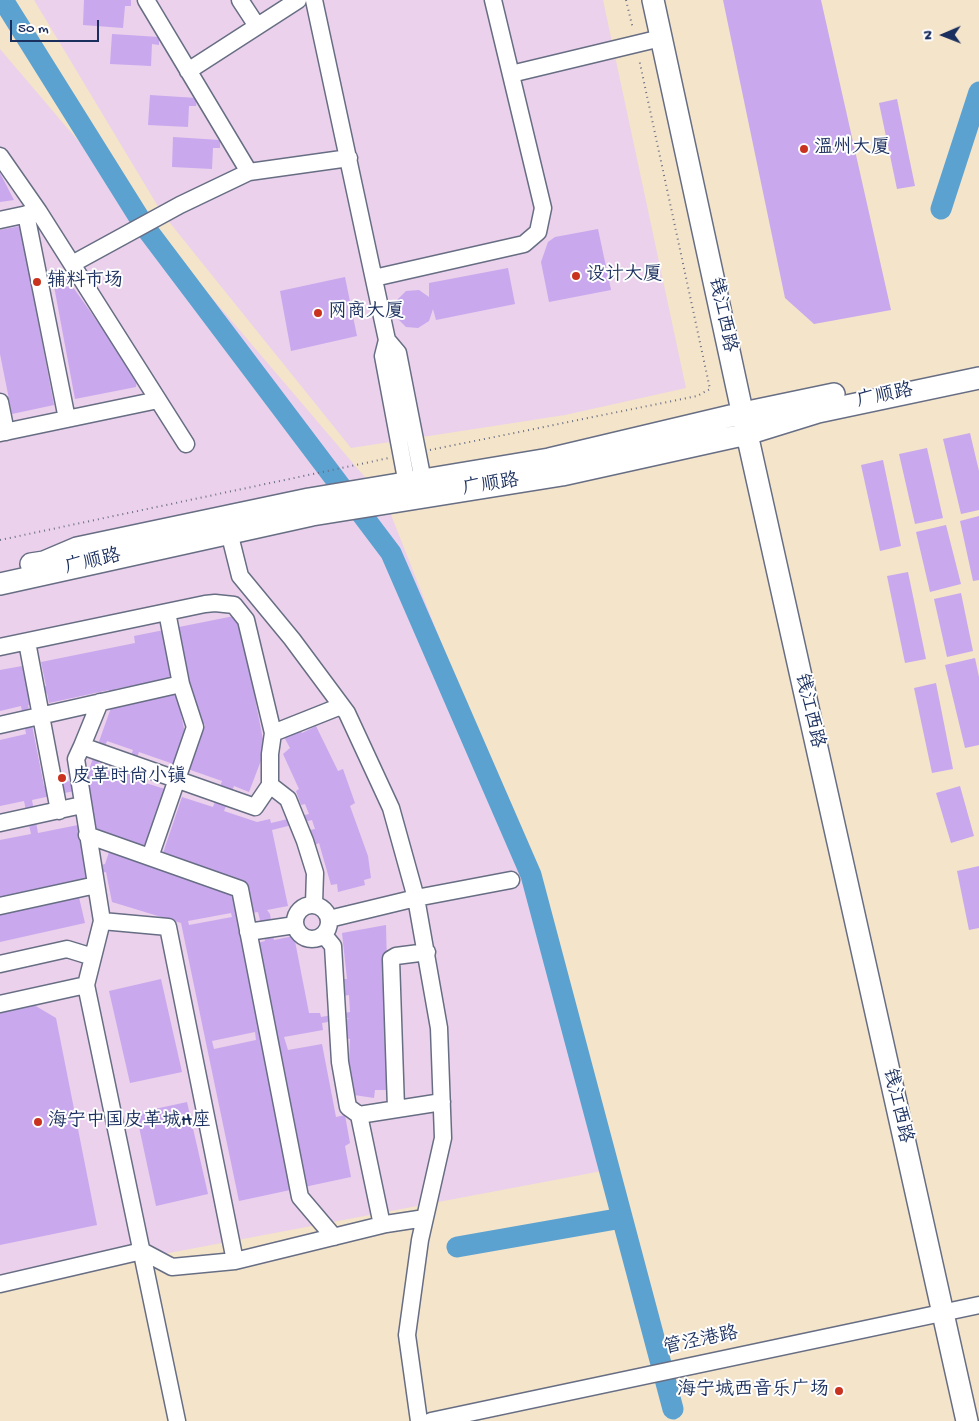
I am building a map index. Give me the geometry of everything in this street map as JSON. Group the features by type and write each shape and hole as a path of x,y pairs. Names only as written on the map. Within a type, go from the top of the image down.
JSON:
{"main road":[{"name":"钱江西路","path":"653,0 747,434 966,1421"},
{"name":"广顺路","path":"0,571 44,562 77,548 407,490 549,459 743,413 979,366"},
{"name":"广顺路","path":"407,490 562,475 747,434 818,412 979,378"},
{"name":"广顺路","path":"0,584 229,532 310,507"}],"street":[{"path":"146,0 249,172"},
{"path":"240,0 257,26"},
{"path":"188,71 298,0"},
{"path":"314,0 350,158 387,340 383,356 410,454 407,490"},
{"path":"374,278 524,244 538,232 542,208 494,0"},
{"path":"511,74 661,38"},
{"path":"0,156 32,213 72,264 186,444"},
{"path":"72,264 180,205 249,172 350,158"},
{"path":"0,220 32,213"},
{"path":"32,213 67,419"},
{"path":"0,402 3,432 158,400"},
{"path":"229,532 240,576 292,638 341,706 391,808 416,898 427,952 438,1028 444,1138 420,1240 407,1335 418,1421"},
{"path":"0,648 215,603 234,605 246,620 273,733 270,754 270,785 255,807 82,746"},
{"path":"150,857 195,727 180,684 167,612"},
{"path":"27,642 59,810"},
{"path":"0,725 180,684"},
{"path":"100,702 76,760 102,921 86,985 177,1421"},
{"path":"273,733 341,706"},
{"path":"270,785 288,799 305,841 315,874 314,904"},
{"path":"0,823 82,805"},
{"path":"87,835 240,889 300,1197 334,1237"},
{"path":"329,918 416,898 511,880"},
{"path":"0,906 96,885"},
{"path":"309,904 314,904 324,909 329,918 329,924 324,935 318,938 306,938 297,931 294,920 299,910 309,904"},
{"path":"102,921 168,927 235,1261"},
{"path":"248,932 295,925"},
{"path":"324,935 333,946 340,1062 348,1107 359,1115 382,1225"},
{"path":"0,964 67,949 93,957"},
{"path":"396,1108 391,959 396,956 427,952"},
{"path":"0,1004 86,985"},
{"path":"359,1115 442,1102"},
{"path":"0,1284 142,1251 172,1267 235,1261 382,1225 425,1218"},
{"name":"管泾港路","path":"432,1421 979,1305"}],"path":[{"path":"0,540 696,396 710,389 626,0"}],"shaded area":[{"path":"34,0 603,0 686,388 565,415 351,448 162,213"},
{"path":"0,49 386,502 528,863 602,1171 0,1285"}],"building":[{"path":"84,0 131,0 131,6 125,6 123,28 83,25"},
{"name":"温州大厦","path":"723,0 821,0 891,310 814,324 785,298"},
{"path":"112,34 159,37 159,45 152,44 151,66 110,64"},
{"path":"150,95 197,98 196,106 189,106 188,127 148,125"},
{"path":"897,99 915,186 897,189 879,103"},
{"path":"173,137 220,140 220,148 213,148 212,169 172,167"},
{"path":"0,173 14,200 0,202"},
{"path":"20,226 54,405 12,414 0,354 0,230"},
{"name":"设计大厦","path":"598,229 611,290 549,302 541,262 548,242 555,237"},
{"path":"508,268 515,304 436,320 433,309 429,321 418,328 406,327 397,318 395,312 397,300 406,291 419,290 429,297 429,283"},
{"path":"60,269 134,373 137,379 136,387 75,399 51,270"},
{"name":"网商大厦","path":"345,277 357,336 291,351 280,291"},
{"path":"970,433 979,471 979,510 961,514 943,439"},
{"path":"927,448 943,518 915,524 899,454"},
{"path":"883,460 901,546 880,551 861,465"},
{"path":"979,516 979,580 973,581 960,521"},
{"path":"946,525 961,584 930,592 916,532"},
{"path":"908,572 926,659 905,663 887,576"},
{"path":"961,593 973,651 947,657 934,599"},
{"path":"239,615 265,750 249,792 234,786 224,811 257,822 270,819 271,823 309,814 305,804 301,805 296,791 299,789 283,754 290,748 282,733 297,726 302,733 316,726 338,771 343,769 355,803 350,806 368,856 371,878 364,880 365,885 338,892 337,884 331,885 319,843 315,845 310,830 315,829 312,820 272,830 288,906 267,910 270,914 274,940 294,936 309,1013 320,1013 321,1017 350,1012 349,995 343,996 343,979 347,979 342,933 386,925 390,1090 375,1090 374,1098 354,1095 354,1089 348,1089 350,1039 344,1038 345,1020 350,1018 322,1023 323,1030 284,1037 288,1050 322,1044 336,1117 345,1115 350,1143 345,1146 351,1177 239,1201 181,923 112,902 106,872 89,875 90,882 0,899 0,840 31,834 24,801 0,806 0,740 26,734 21,706 0,711 0,670 22,666 28,689 46,686 41,662 135,643 134,636","holes":["175,677 192,702 179,705 175,690 167,692 164,679","157,681 160,693 118,703 115,689","109,690 112,705 86,778 44,786 28,705 31,705 29,698 47,693 49,703","194,711 205,725 191,762 181,714","107,741 133,750 123,776 97,767","139,752 222,781 213,807 182,797 163,853 199,865 195,878 149,850 168,790 130,778","88,788 93,822 38,833 32,800","95,833 110,849 105,864 88,869","206,868 245,881 249,903 233,891 202,881","258,912 265,941 257,943 251,913","231,913 232,917 189,925 188,921","255,1032 256,1040 214,1049 212,1041"]},
{"path":"975,658 979,677 979,745 965,748 945,665"},
{"path":"936,683 953,769 932,773 914,688"},
{"path":"960,786 974,836 951,843 936,793"},
{"path":"979,866 979,928 969,930 957,871"},
{"path":"78,893 85,923 0,942 0,911"},
{"path":"161,979 182,1072 130,1083 109,991"},
{"name":"海宁中国皮革城H座","path":"34,1005 56,1018 97,1225 0,1245 0,1012"},
{"path":"187,1102 208,1194 156,1206 136,1113"}],"waterway":[{"path":"3,0 145,227 391,553 531,875 673,1409"},
{"path":"941,209 979,92"},
{"path":"457,1247 622,1218"}],"place":[{"name":"温州大厦","path":"804,149"},
{"name":"设计大厦","path":"576,276"},
{"name":"辅料市场","path":"37,282"},
{"name":"网商大厦","path":"318,313"},
{"name":"皮革时尚小镇","path":"62,778"},
{"name":"海宁中国皮革城H座","path":"38,1122"},
{"name":"海宁城西音乐广场","path":"839,1391"}]}
